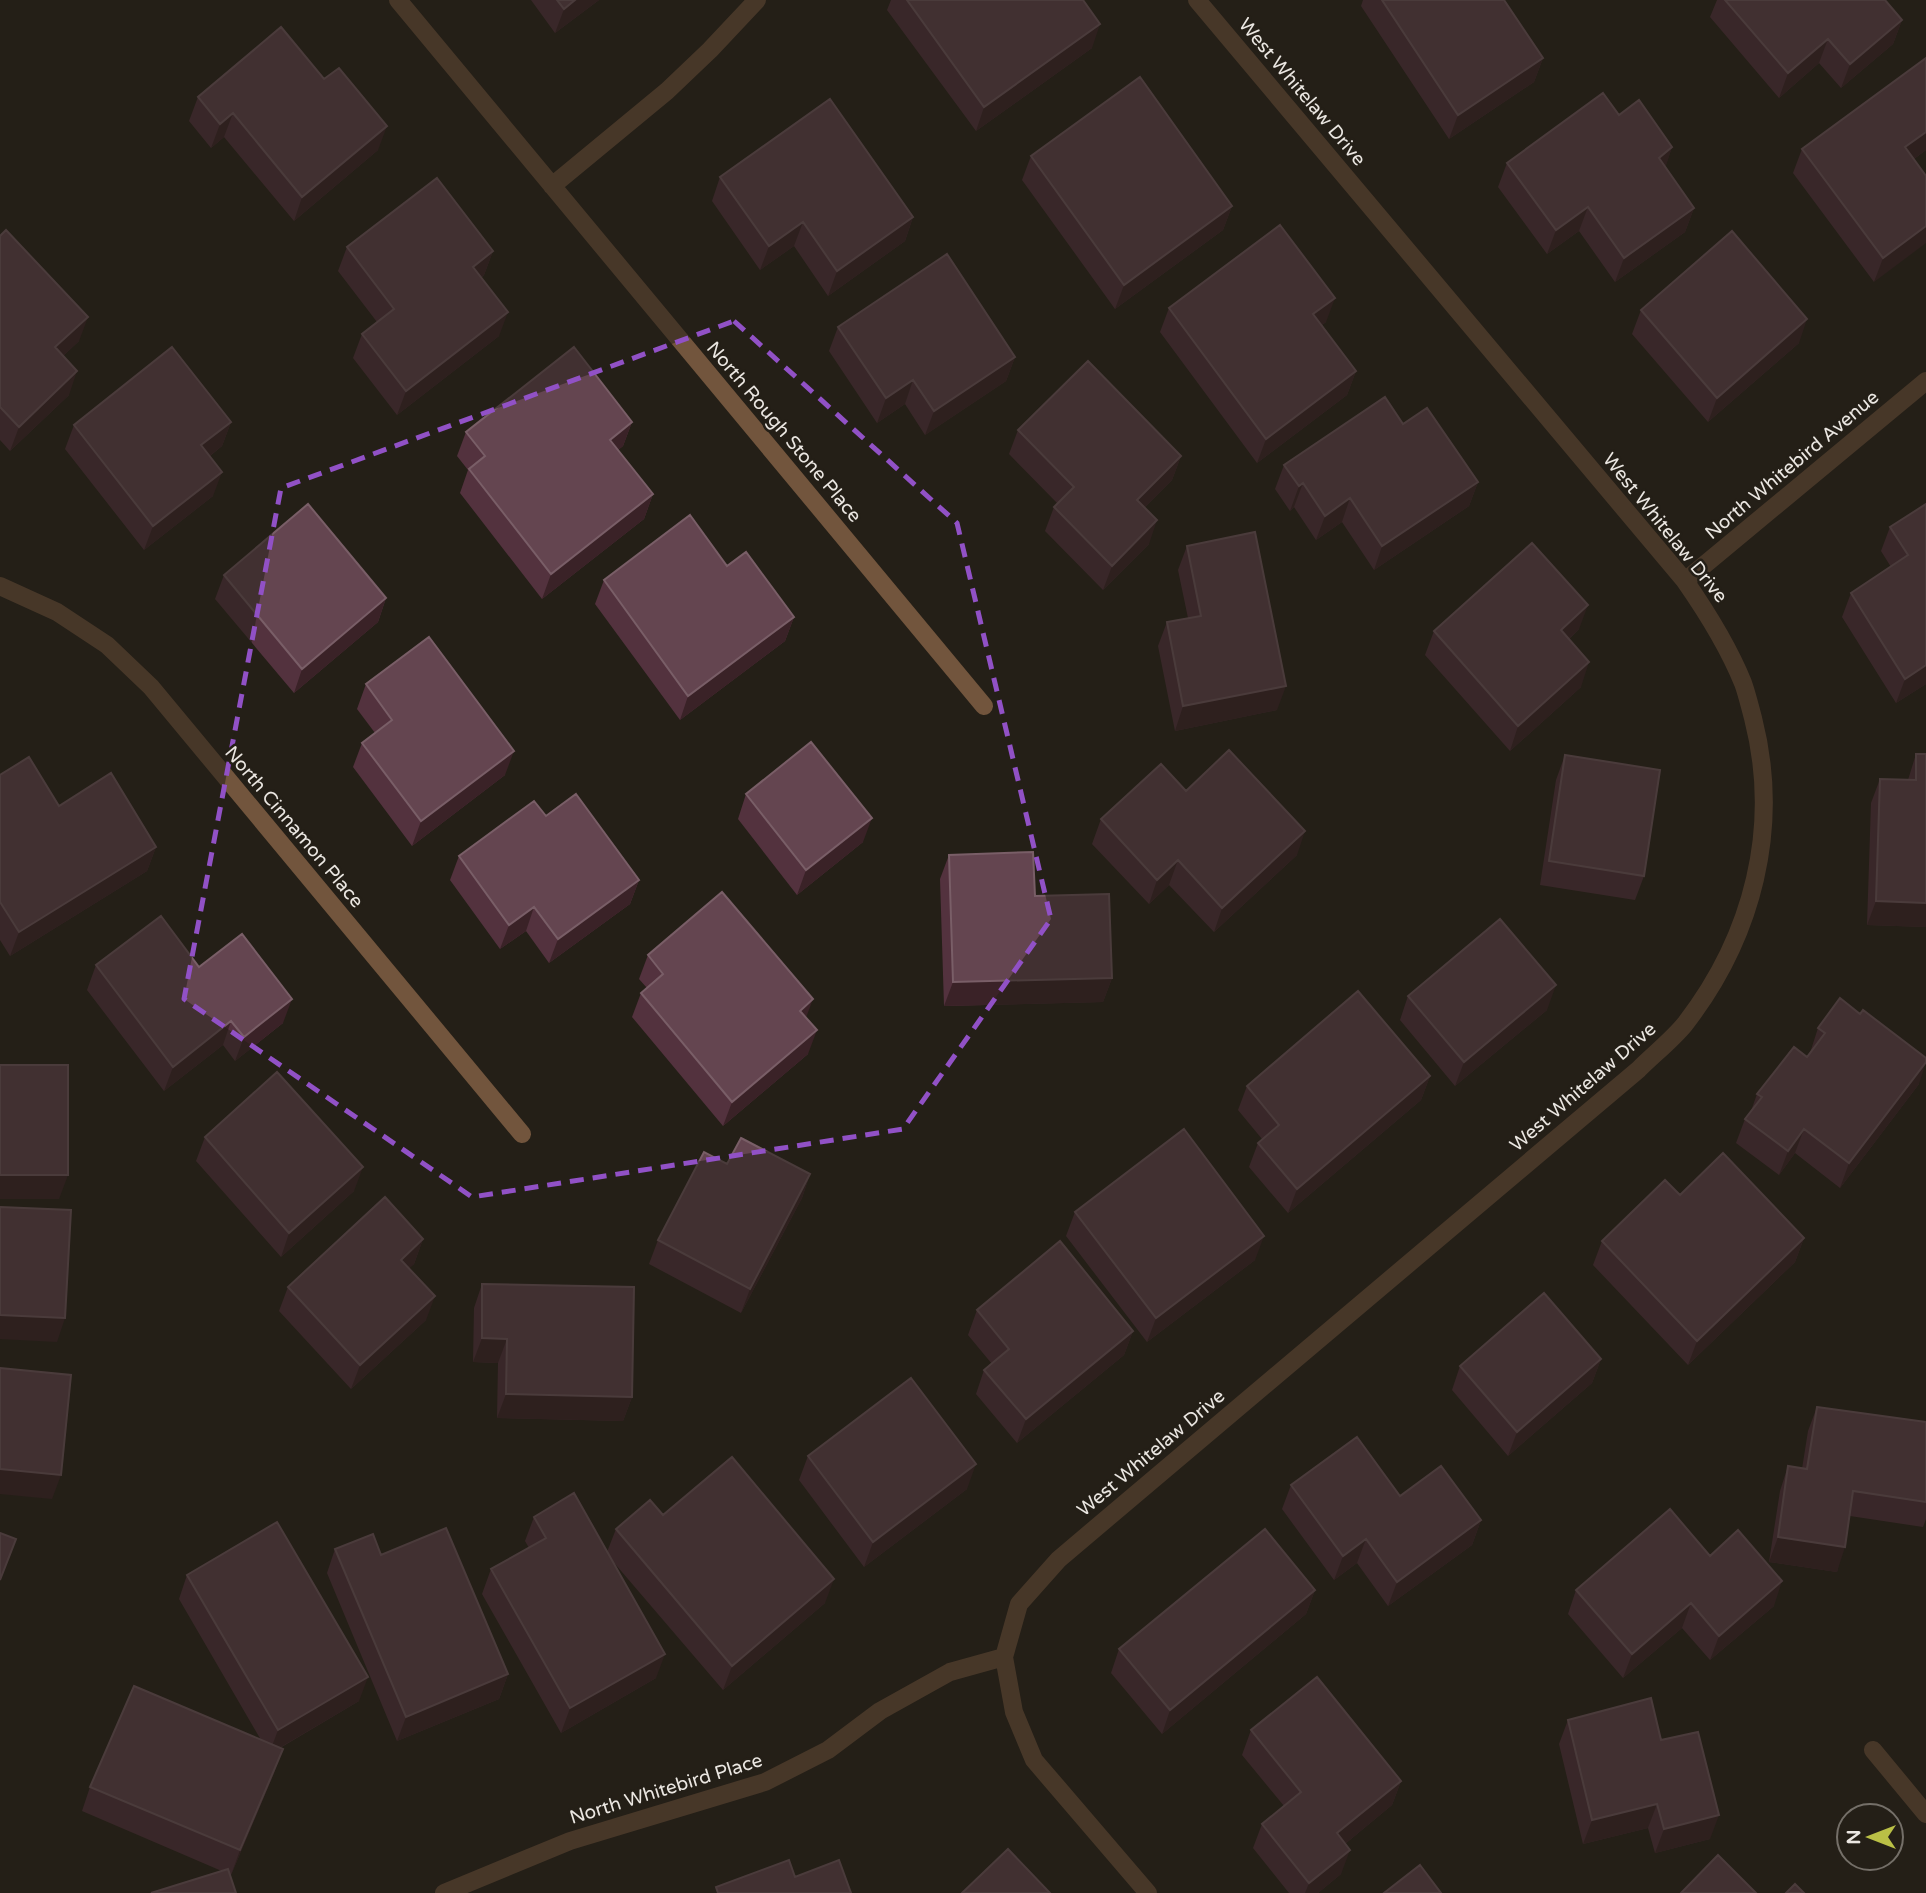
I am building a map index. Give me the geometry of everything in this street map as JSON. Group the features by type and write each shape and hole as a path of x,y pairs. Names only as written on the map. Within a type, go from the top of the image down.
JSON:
{"street":[{"name":"North Rough Stone Place","path":"398,0 984,706"},
{"path":"552,186 667,91 757,0"},
{"name":"West Whitelaw Drive","path":"1148,1893 1034,1760 1014,1712 1004,1657 1019,1604 1059,1559 1639,1069 1684,1025 1717,977 1743,923 1759,866 1765,807 1760,744 1744,685 1719,631 1685,581 1197,0"},
{"name":"North Whitebird Avenue","path":"1685,581 1926,381"},
{"name":"North Cinnamon Place","path":"0,586 57,612 107,645 151,687 522,1134"},
{"name":"North Whitebird Place","path":"444,1893 570,1841 765,1782 828,1750 880,1711 950,1672 1004,1657"},
{"path":"1873,1750 1926,1814"}],"highlighted area":[{"path":"734,321 957,523 1051,919 903,1129 472,1197 184,999 281,488"}],"building":[{"path":"557,0 575,0 564,9"},
{"path":"907,0 1083,0 1100,24 984,107"},
{"path":"1382,0 1504,0 1543,58 1458,115"},
{"path":"1725,0 1885,0 1902,20 1850,64 1828,39 1788,73"},
{"path":"281,27 324,79 339,68 387,126 302,197 233,113 220,124 198,97"},
{"path":"1926,58 1926,132 1905,147 1926,176 1926,226 1883,258 1802,149"},
{"path":"1140,77 1232,206 1124,285 1031,156"},
{"path":"1603,93 1619,115 1639,100 1672,147 1659,158 1694,208 1624,258 1588,207 1556,230 1507,163"},
{"path":"830,99 913,217 837,271 803,222 769,246 720,177"},
{"path":"437,178 493,251 473,267 508,312 406,391 362,334 394,309 347,247"},
{"path":"1280,225 1335,298 1313,314 1356,371 1266,439 1169,308"},
{"path":"6,230 88,317 55,347 77,371 19,427 0,407 0,236"},
{"path":"1732,231 1807,319 1717,398 1641,310"},
{"path":"947,254 1015,357 934,411 913,380 886,398 838,327"},
{"path":"172,347 231,422 201,445 222,472 153,526 74,425"},
{"path":"574,347 632,422 610,440 653,494 551,574 469,469 485,456 466,432"},
{"path":"1088,361 1181,456 1137,500 1157,520 1112,566 1054,507 1074,487 1018,430"},
{"path":"1385,397 1403,424 1427,408 1478,482 1382,546 1350,498 1325,516 1303,483 1299,486 1284,465"},
{"path":"308,504 386,598 302,669 224,575"},
{"path":"1926,504 1926,665 1905,679 1851,593 1908,555 1890,527"},
{"path":"690,515 727,566 746,552 794,617 688,696 604,580"},
{"path":"1255,532 1286,686 1183,706 1167,622 1201,616 1187,546"},
{"path":"1532,543 1588,605 1561,630 1589,662 1518,726 1434,631"},
{"path":"429,637 514,751 421,821 362,743 392,720 366,684"},
{"path":"811,742 872,818 806,870 746,794"},
{"path":"1229,750 1305,831 1222,908 1178,860 1157,880 1101,819 1161,764 1186,791"},
{"path":"1916,754 1926,754 1926,903 1876,901 1880,779 1916,780"},
{"path":"1565,755 1660,770 1644,876 1549,861"},
{"path":"29,757 59,806 111,773 156,847 19,932 0,902 0,775"},
{"path":"576,794 639,880 558,939 534,907 509,925 459,856 534,801 546,816"},
{"path":"1033,852 1035,896 1109,894 1112,978 953,982 949,855"},
{"path":"722,892 813,999 800,1011 817,1030 732,1102 641,993 663,974 648,955"},
{"path":"161,916 199,967 242,934 292,999 244,1037 231,1021 173,1067 96,965"},
{"path":"1500,919 1556,985 1464,1062 1408,996"},
{"path":"1358,991 1430,1076 1297,1189 1258,1143 1279,1125 1247,1086"},
{"path":"1840,998 1860,1014 1863,1010 1926,1058 1926,1062 1849,1163 1804,1129 1788,1151 1745,1119 1762,1097 1757,1094 1794,1047 1807,1057 1825,1033 1818,1028"},
{"path":"0,1065 68,1065 68,1175 0,1175"},
{"path":"277,1072 363,1167 289,1233 205,1137"},
{"path":"1184,1129 1264,1236 1156,1318 1075,1212"},
{"path":"741,1138 810,1174 750,1289 658,1240 704,1152 727,1164"},
{"path":"1723,1153 1804,1238 1697,1341 1602,1241 1665,1180 1680,1195"},
{"path":"385,1197 423,1239 401,1260 435,1296 360,1365 288,1287"},
{"path":"0,1207 71,1210 65,1318 0,1315"},
{"path":"1060,1241 1133,1331 1026,1419 984,1370 1009,1349 977,1310"},
{"path":"482,1284 634,1287 632,1397 506,1394 507,1339 482,1338"},
{"path":"1544,1293 1601,1359 1517,1432 1460,1366"},
{"path":"0,1368 71,1375 61,1475 0,1469"},
{"path":"911,1378 976,1464 873,1542 808,1456"},
{"path":"1817,1407 1926,1422 1926,1502 1853,1491 1845,1547 1778,1537 1788,1466 1807,1469"},
{"path":"1357,1437 1400,1496 1441,1466 1481,1520 1397,1582 1366,1539 1343,1556 1291,1485"},
{"path":"732,1457 834,1579 732,1666 616,1529 650,1500 663,1515"},
{"path":"574,1493 665,1654 570,1708 491,1569 546,1538 534,1517"},
{"path":"1670,1509 1710,1556 1738,1530 1782,1581 1719,1636 1691,1603 1632,1654 1576,1590"},
{"path":"277,1522 368,1677 278,1730 187,1575"},
{"path":"446,1528 508,1674 406,1717 335,1549 373,1534 381,1555"},
{"path":"1265,1529 1315,1590 1170,1710 1119,1649"},
{"path":"0,1533 16,1539 0,1580"},
{"path":"1317,1677 1401,1781 1337,1833 1350,1850 1309,1883 1262,1824 1301,1792 1251,1730"},
{"path":"134,1686 283,1749 240,1850 90,1787"},
{"path":"1651,1698 1661,1740 1698,1732 1719,1815 1664,1829 1657,1804 1592,1820 1568,1720"},
{"path":"1008,1849 1050,1893 962,1893"},
{"path":"1718,1855 1756,1893 1681,1893"},
{"path":"789,1860 795,1877 839,1860 851,1893 718,1893 716,1887"},
{"path":"1420,1865 1441,1893 1384,1893"},
{"path":"228,1869 236,1893 151,1893"},
{"path":"1795,1884 1804,1893 1786,1893"}]}
